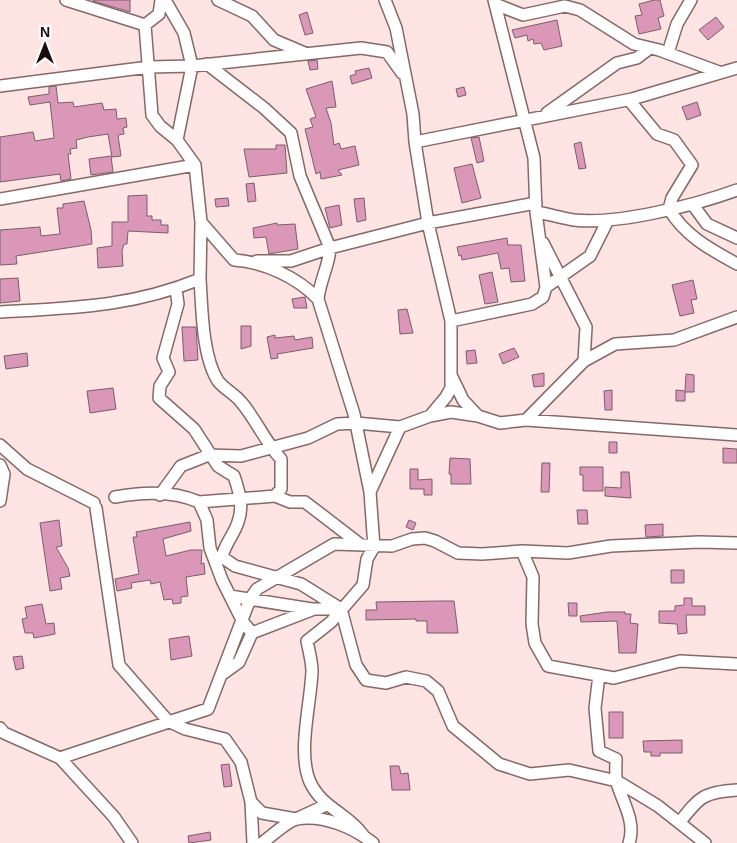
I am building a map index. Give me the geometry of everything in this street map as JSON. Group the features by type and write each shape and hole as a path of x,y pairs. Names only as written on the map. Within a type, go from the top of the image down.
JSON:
{"street":[{"path":"66,0 145,25"},
{"path":"145,25 159,14 161,0"},
{"path":"165,0 184,34 192,66 177,140"},
{"path":"385,0 396,28 404,76 414,114 415,142 428,223 450,321 449,361 452,378 451,388 430,416"},
{"path":"668,53 677,24 691,0"},
{"path":"225,1 252,16 274,40 310,55"},
{"path":"494,2 523,15 565,6 580,10 634,44 668,53 719,72"},
{"path":"450,321 532,304 543,297 546,287 536,207 534,158 494,2"},
{"path":"145,25 152,115 160,126 177,140 195,165 201,222 200,279 203,321 210,365 219,382 242,402 270,447 281,459 281,489 275,496"},
{"path":"0,86 149,68 310,55 361,48 387,52 404,76"},
{"path":"544,115 617,63 637,58 650,48"},
{"path":"207,64 264,108 290,133 300,176 330,248 329,260 320,281 318,298 356,423 370,492 368,546 364,585 331,622 307,641 312,670 305,754 310,781 326,805 353,821 363,835"},
{"path":"415,142 523,119 629,100 737,68"},
{"path":"629,100 657,134 674,140 692,165 672,198 669,209 679,225 703,245 737,264"},
{"path":"0,199 195,165"},
{"path":"201,222 234,260 290,261 330,248 428,223 536,207 575,220 608,220 693,205 736,189"},
{"path":"693,205 707,224 737,238"},
{"path":"546,287 590,256 608,220"},
{"path":"539,235 586,327 584,361"},
{"path":"252,261 306,286 318,298"},
{"path":"0,312 108,305 176,289 200,279"},
{"path":"176,289 178,304 163,358 169,372 160,386 159,398 194,429 209,455 218,466 234,476 241,500 239,521 224,545 222,557 235,566 301,584 341,609 356,665 366,680 386,683 406,677 426,681 438,691 453,726 499,764 530,774 569,770 617,781 658,806 704,843"},
{"path":"526,420 584,361 615,344 674,340 737,317"},
{"path":"452,378 463,400 478,416"},
{"path":"160,495 181,466 209,455 241,456 308,438 337,424 356,423 400,427 430,416 451,412 478,416 500,423 526,420 737,435"},
{"path":"712,432 737,424"},
{"path":"370,492 400,427"},
{"path":"0,445 27,468 95,506 119,666 168,721 185,729 225,739 241,762 251,802 253,843"},
{"path":"0,465 4,474 0,500"},
{"path":"115,497 137,493 188,497 199,502 275,496 290,502 305,502 368,546"},
{"path":"199,502 207,520 210,548 230,596 243,622 252,633"},
{"path":"60,758 208,709 243,622 250,599 257,589 334,544 392,546 412,539 425,538 458,553 482,554 522,551 568,553 610,546 699,542 737,543"},
{"path":"522,551 533,577 532,624 535,643 548,666 614,678 680,662 737,664"},
{"path":"230,596 314,609 341,609"},
{"path":"221,675 239,662 252,633 314,609"},
{"path":"599,675 595,708 599,751 616,759 617,781 629,813 632,835 629,843"},
{"path":"0,728 4,733 60,758 114,817 132,843"},
{"path":"680,822 697,800 716,791 737,790"},
{"path":"251,802 262,813 296,819 333,821 363,835 373,843"},
{"path":"269,841 296,819 326,805"}],"building":[{"path":"130,0 130,12 93,1"},
{"path":"660,0 664,16 658,18 661,29 639,34 635,16 642,15 639,4"},
{"path":"307,12 313,33 305,35 299,15"},
{"path":"716,17 724,27 708,40 699,30"},
{"path":"557,20 562,46 544,50 541,43 534,44 533,39 528,41 527,35 515,38 512,30"},
{"path":"317,60 318,69 310,70 308,61"},
{"path":"369,68 372,78 352,84 350,76 356,74 355,71"},
{"path":"332,81 336,107 326,108 331,123 334,145 339,143 341,149 355,146 359,165 338,170 342,175 321,179 320,172 316,174 305,129 313,127 310,119 316,117 306,89"},
{"path":"56,86 58,103 73,102 74,107 102,103 104,110 116,109 117,119 126,118 127,127 123,128 124,134 118,135 121,156 112,157 108,134 88,137 76,140 77,148 70,149 71,154 68,154 71,179 61,181 60,174 0,182 0,137 33,132 35,141 54,138 50,102 30,105 28,97 49,94 49,87"},
{"path":"464,87 466,95 458,97 456,89"},
{"path":"697,102 701,115 687,120 682,107"},
{"path":"479,137 484,161 477,163 471,138"},
{"path":"581,142 586,168 579,169 574,144"},
{"path":"276,145 285,145 287,173 249,177 244,149 276,149"},
{"path":"111,156 113,172 91,175 89,159"},
{"path":"472,164 481,198 462,203 454,168"},
{"path":"254,183 256,201 248,202 246,184"},
{"path":"147,195 147,216 152,216 152,220 161,220 161,225 168,225 168,233 128,231 127,244 124,244 122,251 123,266 98,268 97,248 112,246 112,222 128,222 128,196"},
{"path":"228,198 229,206 216,207 215,199"},
{"path":"364,198 366,220 357,222 354,199"},
{"path":"84,201 91,230 92,244 16,256 17,264 0,265 0,230 40,227 41,236 60,234 57,208 63,208 63,204"},
{"path":"339,205 342,225 330,228 325,208"},
{"path":"277,223 277,225 295,224 298,249 269,254 266,237 254,238 253,228"},
{"path":"507,238 508,245 521,245 525,281 511,282 509,268 501,269 498,253 462,260 461,255 459,256 457,247"},
{"path":"492,272 498,302 485,304 479,275"},
{"path":"18,278 20,301 0,303 0,279"},
{"path":"693,280 697,299 691,300 694,313 680,316 672,285"},
{"path":"305,297 307,308 294,308 292,299"},
{"path":"407,309 413,333 400,334 398,310"},
{"path":"241,326 251,326 251,346 241,349"},
{"path":"182,327 196,327 198,360 184,361"},
{"path":"275,335 275,338 294,336 295,340 312,337 313,348 277,354 278,358 271,359 267,337"},
{"path":"514,348 519,357 503,364 499,354"},
{"path":"475,350 477,363 467,364 466,351"},
{"path":"27,353 28,366 6,369 4,356"},
{"path":"544,373 544,386 534,387 532,375"},
{"path":"686,374 694,375 694,392 685,392 685,401 676,401 676,390 685,391"},
{"path":"113,388 116,409 90,413 87,391"},
{"path":"612,390 612,410 605,410 604,391"},
{"path":"609,442 617,442 617,453 609,453"},
{"path":"723,448 737,449 737,463 723,463"},
{"path":"450,458 470,459 471,484 451,484 451,474 449,474"},
{"path":"542,463 550,463 549,492 541,492"},
{"path":"580,467 603,467 603,491 583,491 583,475 580,475"},
{"path":"410,469 418,469 418,480 432,479 432,495 424,495 424,489 410,489"},
{"path":"621,472 629,472 631,498 605,496 605,487 621,488"},
{"path":"577,510 587,510 588,524 578,524"},
{"path":"59,520 62,546 56,547 68,568 70,576 60,578 62,589 50,591 40,523"},
{"path":"409,520 416,523 413,530 406,527"},
{"path":"190,522 191,531 163,539 166,556 191,550 202,550 201,564 204,563 205,574 186,577 188,596 181,597 181,603 173,604 172,599 164,600 160,582 151,584 150,580 131,583 132,588 117,591 115,579 139,574 133,537 137,537 136,532"},
{"path":"663,524 663,536 646,537 645,525"},
{"path":"671,570 684,570 684,583 671,583"},
{"path":"684,598 692,598 692,606 705,606 705,615 686,615 687,633 678,634 677,624 659,623 659,611 675,611 675,606 684,605"},
{"path":"454,601 458,633 427,633 427,621 416,621 416,619 366,620 366,610 377,610 376,602"},
{"path":"568,603 577,603 577,616 569,616"},
{"path":"42,604 46,624 54,623 55,634 34,638 33,633 25,633 22,619 27,618 25,607"},
{"path":"607,612 631,614 630,623 638,624 636,653 619,653 617,621 581,622 580,616"},
{"path":"189,636 192,656 171,660 169,639"},
{"path":"22,656 24,668 16,670 13,657"},
{"path":"609,712 623,712 623,738 609,738"},
{"path":"682,740 682,753 660,753 660,756 651,756 651,752 644,752 643,741"},
{"path":"229,764 232,786 224,787 221,765"},
{"path":"390,766 399,766 401,774 408,773 410,790 392,790"},
{"path":"210,832 211,840 189,843 188,836"}]}
